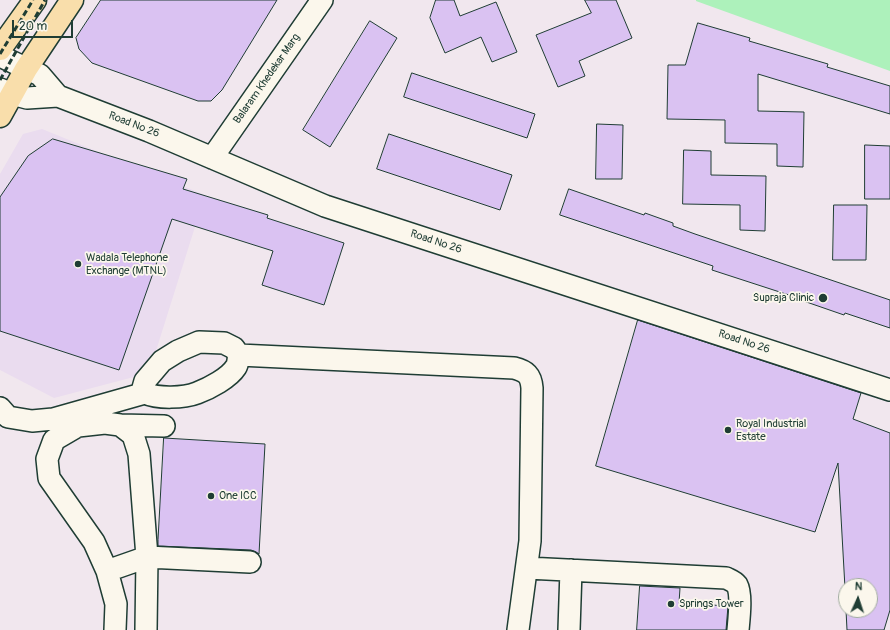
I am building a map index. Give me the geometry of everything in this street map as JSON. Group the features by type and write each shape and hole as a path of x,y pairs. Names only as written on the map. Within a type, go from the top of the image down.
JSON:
{"main road":[{"path":"0,49 35,0"},
{"path":"0,116 6,91 26,69 72,0"}],"street":[{"name":"Balaram Khedekar Marg","path":"212,158 322,0"},
{"name":"Road No 26","path":"0,56 40,75 58,96 150,131 325,206 890,390"},
{"path":"6,91 27,98 58,96"},
{"path":"0,408 8,417 32,421 52,419 145,393 162,397 197,393 220,381 231,373 237,366 239,355 234,348 224,343 199,342 178,351 162,361 145,381 143,388 145,393"},
{"path":"239,355 514,368 527,373 532,381 530,540 518,630"},
{"path":"115,630 116,604 107,571 94,542 49,478 47,459 54,440 78,426 104,423 126,430 164,431"},
{"path":"126,430 139,454 147,557 146,630"},
{"path":"107,571 147,557 250,562"},
{"path":"526,568 726,578 737,586 740,594 738,630"},
{"path":"570,630 571,570"}],"shaded area":[{"name":"Wadala Telephone Exchange (MTNL)","path":"42,129 205,195 149,373 54,398 0,370 0,174 23,134"}],"green space":[{"path":"890,0 890,71 696,1"}],"building":[{"path":"101,0 277,0 222,90 211,101 198,101 92,63 79,49 76,38"},
{"path":"436,0 454,0 460,16 496,2 517,52 492,62 481,37 445,53 430,18"},
{"path":"585,0 616,0 632,38 579,61 585,76 558,87 536,35 591,13"},
{"path":"370,21 397,38 330,147 303,130"},
{"path":"698,23 750,38 749,41 828,64 827,67 890,86 890,114 758,74 758,111 804,112 803,167 777,166 777,144 725,143 725,120 667,119 668,65 685,65"},
{"path":"412,73 535,114 527,138 404,97"},
{"path":"597,124 623,125 622,179 596,179"},
{"path":"389,134 512,175 500,210 377,169"},
{"name":"Wadala Telephone Exchange (MTNL)","path":"53,139 187,179 183,189 268,215 267,218 344,243 324,305 262,285 273,251 172,219 119,370 0,331 0,197 28,156"},
{"path":"865,145 890,146 890,199 865,199"},
{"path":"684,150 711,151 711,175 766,176 765,231 740,230 740,205 683,204"},
{"path":"569,189 644,215 645,213 673,223 673,226 695,234 890,300 890,328 845,313 844,315 792,296 712,270 713,266 560,215"},
{"path":"834,205 867,205 866,260 833,260"},
{"name":"Royal Industrial Estate","path":"638,320 861,393 853,419 890,433 890,610 884,630 847,630 846,618 878,618 878,578 844,578 838,463 815,532 596,466"},
{"name":"One ICC","path":"164,438 265,444 259,554 251,550 158,546"},
{"name":"Springs Tower","path":"640,586 680,588 679,603 728,606 726,630 637,630"}],"railway":[{"path":"0,54 33,0"},
{"path":"0,80 45,0"}],"place":[{"name":"Wadala Telephone Exchange (MTNL)","path":"78,264"},
{"name":"Supraja Clinic","path":"823,298"},
{"name":"Royal Industrial Estate","path":"728,430"},
{"name":"One ICC","path":"211,496"},
{"name":"Springs Tower","path":"671,604"}]}
